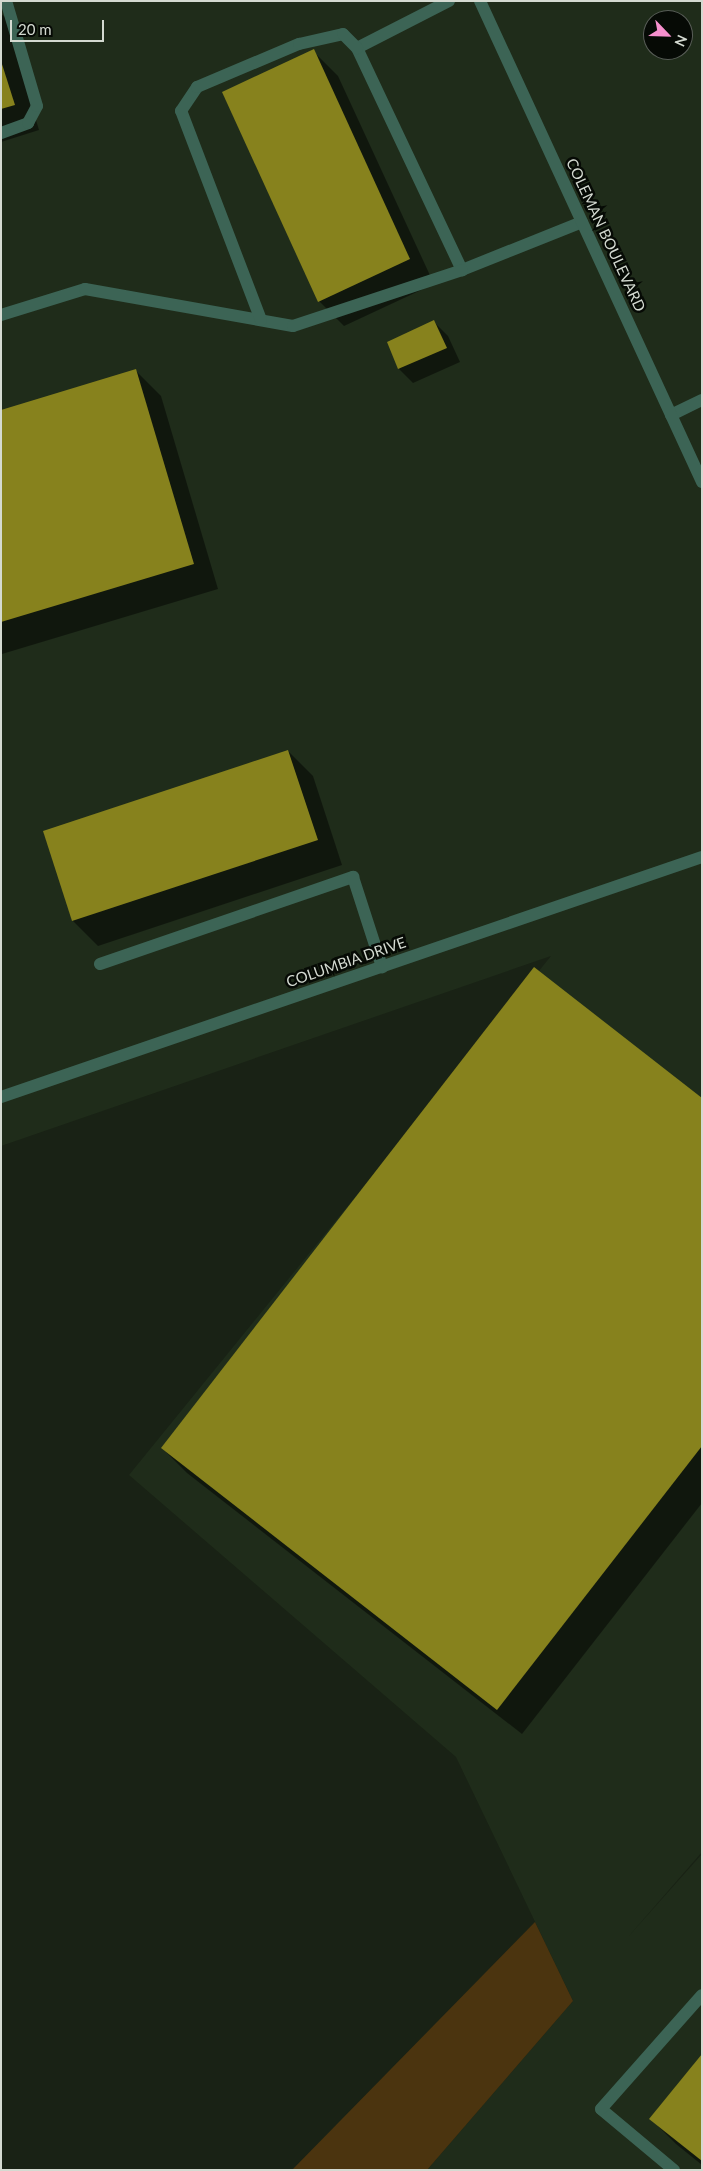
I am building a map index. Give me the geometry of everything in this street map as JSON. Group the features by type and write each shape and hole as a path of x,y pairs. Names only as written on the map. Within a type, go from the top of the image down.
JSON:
{"street":[{"path":"1,133 28,124 37,106 6,1"},
{"path":"357,48 449,1"},
{"name":"COLEMAN BOULEVARD","path":"480,1 702,482"},
{"path":"261,320 181,112 197,87 299,44 344,34 357,48 462,270"},
{"path":"1,316 85,289 293,326 462,270 582,222"},
{"path":"671,415 702,400"},
{"name":"COLUMBIA DRIVE","path":"1,1097 702,857"},
{"path":"100,964 353,877 382,967"},
{"path":"674,2170 601,2109 702,1994"}],"shaded area":[{"path":"1,1 702,1 702,1852 628,1937 702,1854 702,2170 427,2170 573,2001 456,1757 129,1475 551,956 1,1146"},
{"path":"535,1922 573,2001 427,2170 292,2170"}],"building":[{"path":"314,49 410,259 318,302 222,92"},
{"path":"1,61 15,105 1,109"},
{"path":"434,320 447,348 398,369 387,342"},
{"path":"136,369 194,564 1,622 1,410"},
{"path":"288,750 318,840 72,921 43,831"},
{"path":"534,967 702,1098 702,1446 497,1710 161,1448"},
{"path":"702,2054 702,2161 649,2119"}]}
